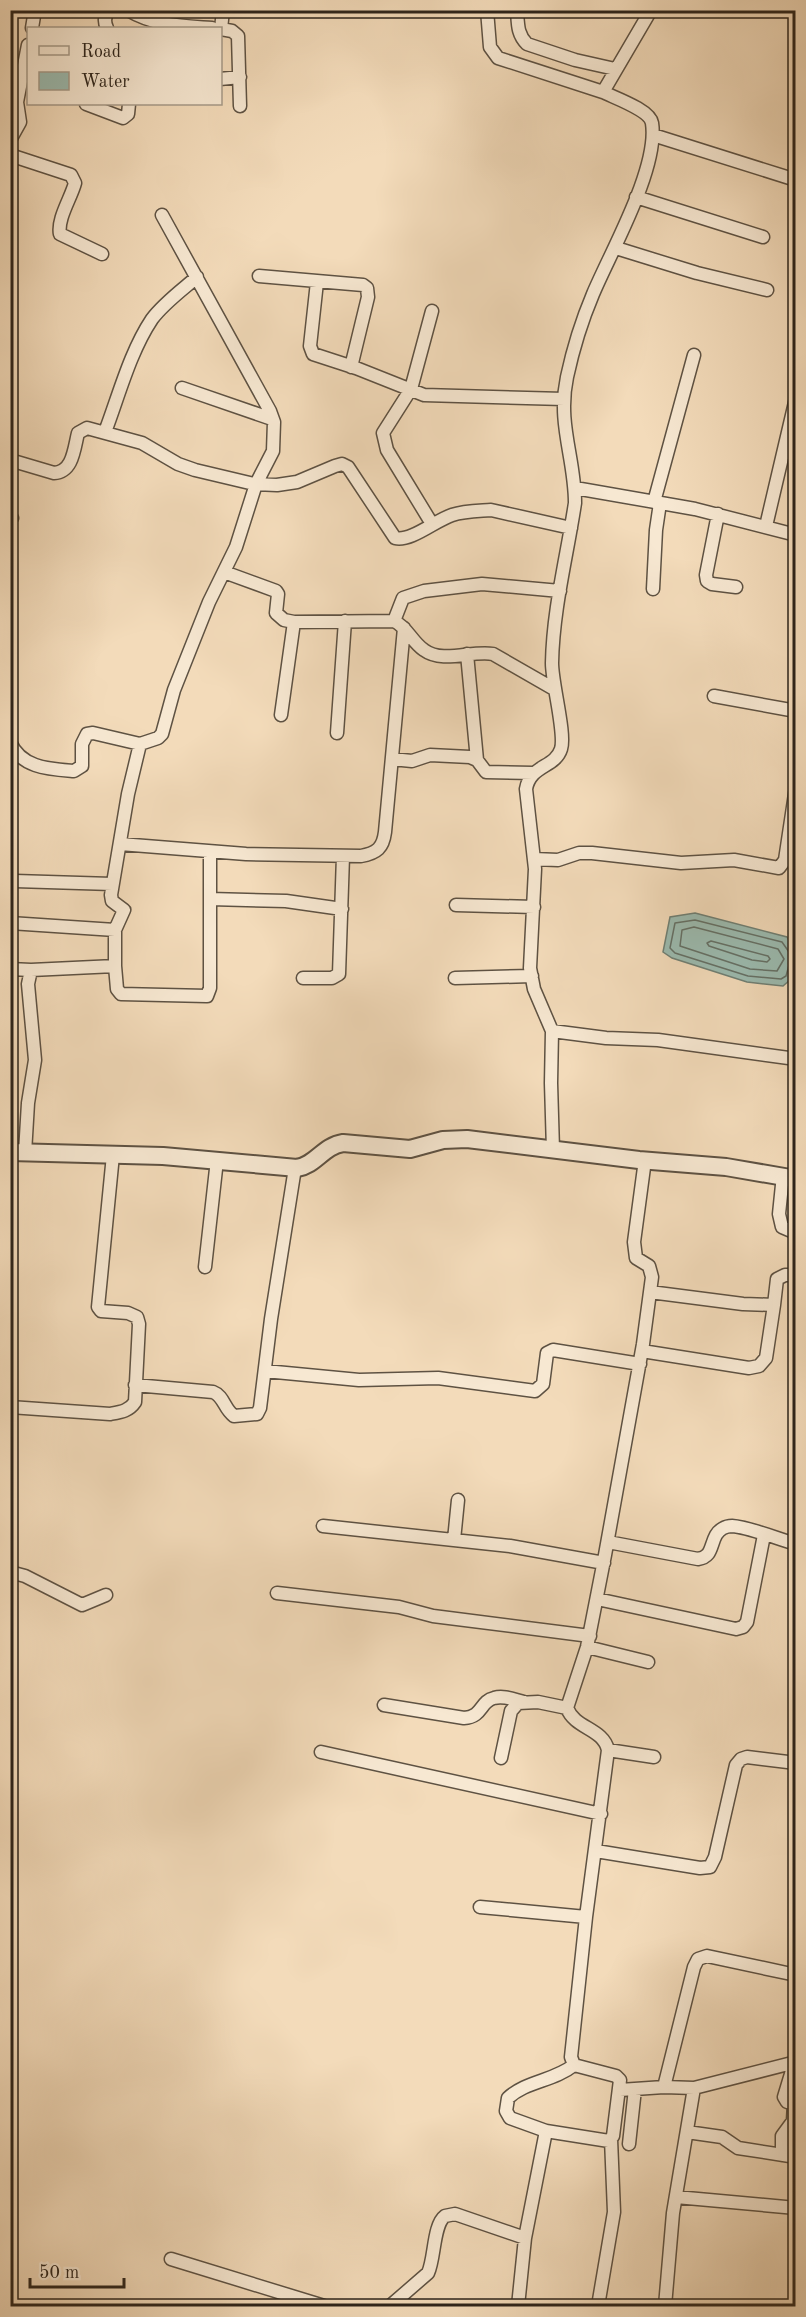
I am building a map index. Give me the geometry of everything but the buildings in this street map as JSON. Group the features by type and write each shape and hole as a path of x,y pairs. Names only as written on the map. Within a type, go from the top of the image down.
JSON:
{"street":[{"path":"32,27 35,10"},
{"path":"107,27 105,15 109,10"},
{"path":"128,10 159,24 199,27"},
{"path":"221,27 224,10"},
{"path":"487,10 490,48 498,58 610,80"},
{"path":"517,10 518,30 526,44 575,60 610,80 647,113 659,137 795,180"},
{"path":"610,80 651,10"},
{"path":"222,29 236,33 238,36 240,106"},
{"path":"10,140 20,122 17,102 24,88 27,56"},
{"path":"222,79 240,77"},
{"path":"89,105 123,118 128,114 129,105"},
{"path":"553,1138 552,1031 534,989 532,976 530,945 539,859 526,789 533,773 557,757 561,751 562,734 554,689 553,644 575,488 565,435 564,399 567,378 593,294 615,248 659,137"},
{"path":"10,155 71,175 75,183 61,221 60,234 102,255"},
{"path":"636,197 763,237"},
{"path":"10,742 21,759 28,763 74,771 82,766 82,744 87,734 93,733 140,744 158,738 162,734 174,690 209,602 236,547 256,484 273,451 275,435 272,418 244,362 162,215"},
{"path":"615,248 697,273 767,290"},
{"path":"259,276 363,285 368,291 351,367"},
{"path":"105,432 138,345 148,327 159,311 197,277"},
{"path":"317,282 310,351 320,358 351,367 424,395 564,399"},
{"path":"432,311 411,389 386,427 383,439 432,524"},
{"path":"653,589 657,502 694,356"},
{"path":"182,388 272,418"},
{"path":"766,526 795,398"},
{"path":"10,460 60,473 70,463 78,433 87,428 142,443 178,464 195,470 256,484 277,485 297,482 342,464 353,471 395,538 403,540 451,515 491,510 571,528"},
{"path":"575,488 718,514 795,535"},
{"path":"718,514 706,575 707,581 712,584 736,587"},
{"path":"224,572 273,588 278,594 276,610 278,616 294,622 345,621 399,624 425,651 445,656 485,653 502,658 554,689"},
{"path":"120,844 210,852 343,856 373,854 384,842 392,759 399,624 403,598 424,591 493,584 560,591"},
{"path":"337,733 345,621"},
{"path":"280,715 294,622"},
{"path":"467,654 477,760"},
{"path":"714,696 795,711"},
{"path":"140,744 128,794 112,884 112,902 124,910 115,930 117,989 121,994 207,996 210,988 210,852"},
{"path":"392,759 412,761 436,755 470,757 477,760 486,772 533,773"},
{"path":"782,866 785,860 795,787"},
{"path":"539,859 558,860 592,853 681,863 734,860 773,868 782,866 795,870"},
{"path":"303,978 332,978 339,974 343,856"},
{"path":"15,881 112,884"},
{"path":"210,899 286,901 342,909"},
{"path":"456,905 534,907"},
{"path":"10,923 115,930"},
{"path":"10,969 115,966"},
{"path":"31,970 28,984 35,1060 18,1152 217,1160 295,1168 306,1167 326,1149 343,1143 410,1149 454,1139 553,1138 653,1161 789,1177 779,1220 782,1227 795,1233"},
{"path":"455,978 532,976"},
{"path":"552,1031 658,1040 795,1059"},
{"path":"10,1407 110,1414 131,1408 135,1402 139,1324 137,1317 128,1313 101,1311 98,1307 113,1155"},
{"path":"205,1267 217,1160"},
{"path":"567,1708 589,1641 604,1563 613,1542 641,1358 654,1292 649,1266 636,1258 634,1253 653,1161"},
{"path":"135,1385 213,1392 222,1399 226,1408 234,1416 257,1414 260,1408 295,1168"},
{"path":"265,1371 343,1380 438,1378 535,1392 543,1384 547,1353 553,1350 749,1368 759,1366 766,1358 777,1279 785,1275 795,1275"},
{"path":"654,1292 743,1304 774,1305"},
{"path":"454,1540 458,1500"},
{"path":"323,1526 540,1550 604,1563"},
{"path":"613,1542 698,1559 706,1557 716,1536 726,1527 732,1526 795,1545"},
{"path":"597,1599 736,1629 743,1627 747,1622 764,1535"},
{"path":"10,1572 33,1579 82,1605 106,1595"},
{"path":"277,1593 399,1607 433,1616 589,1641 648,1662"},
{"path":"384,1705 472,1718 492,1698 524,1702"},
{"path":"501,1758 511,1711 518,1703 524,1702 538,1702 567,1708 576,1723 598,1734 615,1751 654,1758"},
{"path":"574,2065 571,2049 586,1917 601,1852 601,1814 615,1751"},
{"path":"321,1752 601,1814"},
{"path":"601,1852 700,1868 710,1867 715,1857 736,1765 741,1759 747,1757 795,1763"},
{"path":"480,1907 586,1917"},
{"path":"664,2087 694,1966 698,1959 707,1956 795,1975"},
{"path":"627,2090 664,2087 694,2088 795,2063"},
{"path":"782,2155 782,2136 793,2121 795,2103 786,2102 784,2097 795,2063"},
{"path":"574,2065 616,2076 627,2090 629,2144"},
{"path":"574,2065 564,2073 527,2086 508,2098 506,2110 510,2118 546,2131 611,2139"},
{"path":"665,2307 676,2197 694,2088"},
{"path":"597,2307 614,2212 611,2139 627,2090"},
{"path":"518,2307 525,2238 546,2131"},
{"path":"687,2132 717,2135 738,2148 795,2157"},
{"path":"676,2197 795,2208"},
{"path":"390,2307 428,2273 439,2222 445,2216 455,2214 525,2238"},
{"path":"171,2259 324,2307"}],"water":[{"path":"695,913 787,937 795,951 791,979 783,986 747,982 672,958 663,952 670,917"}]}
